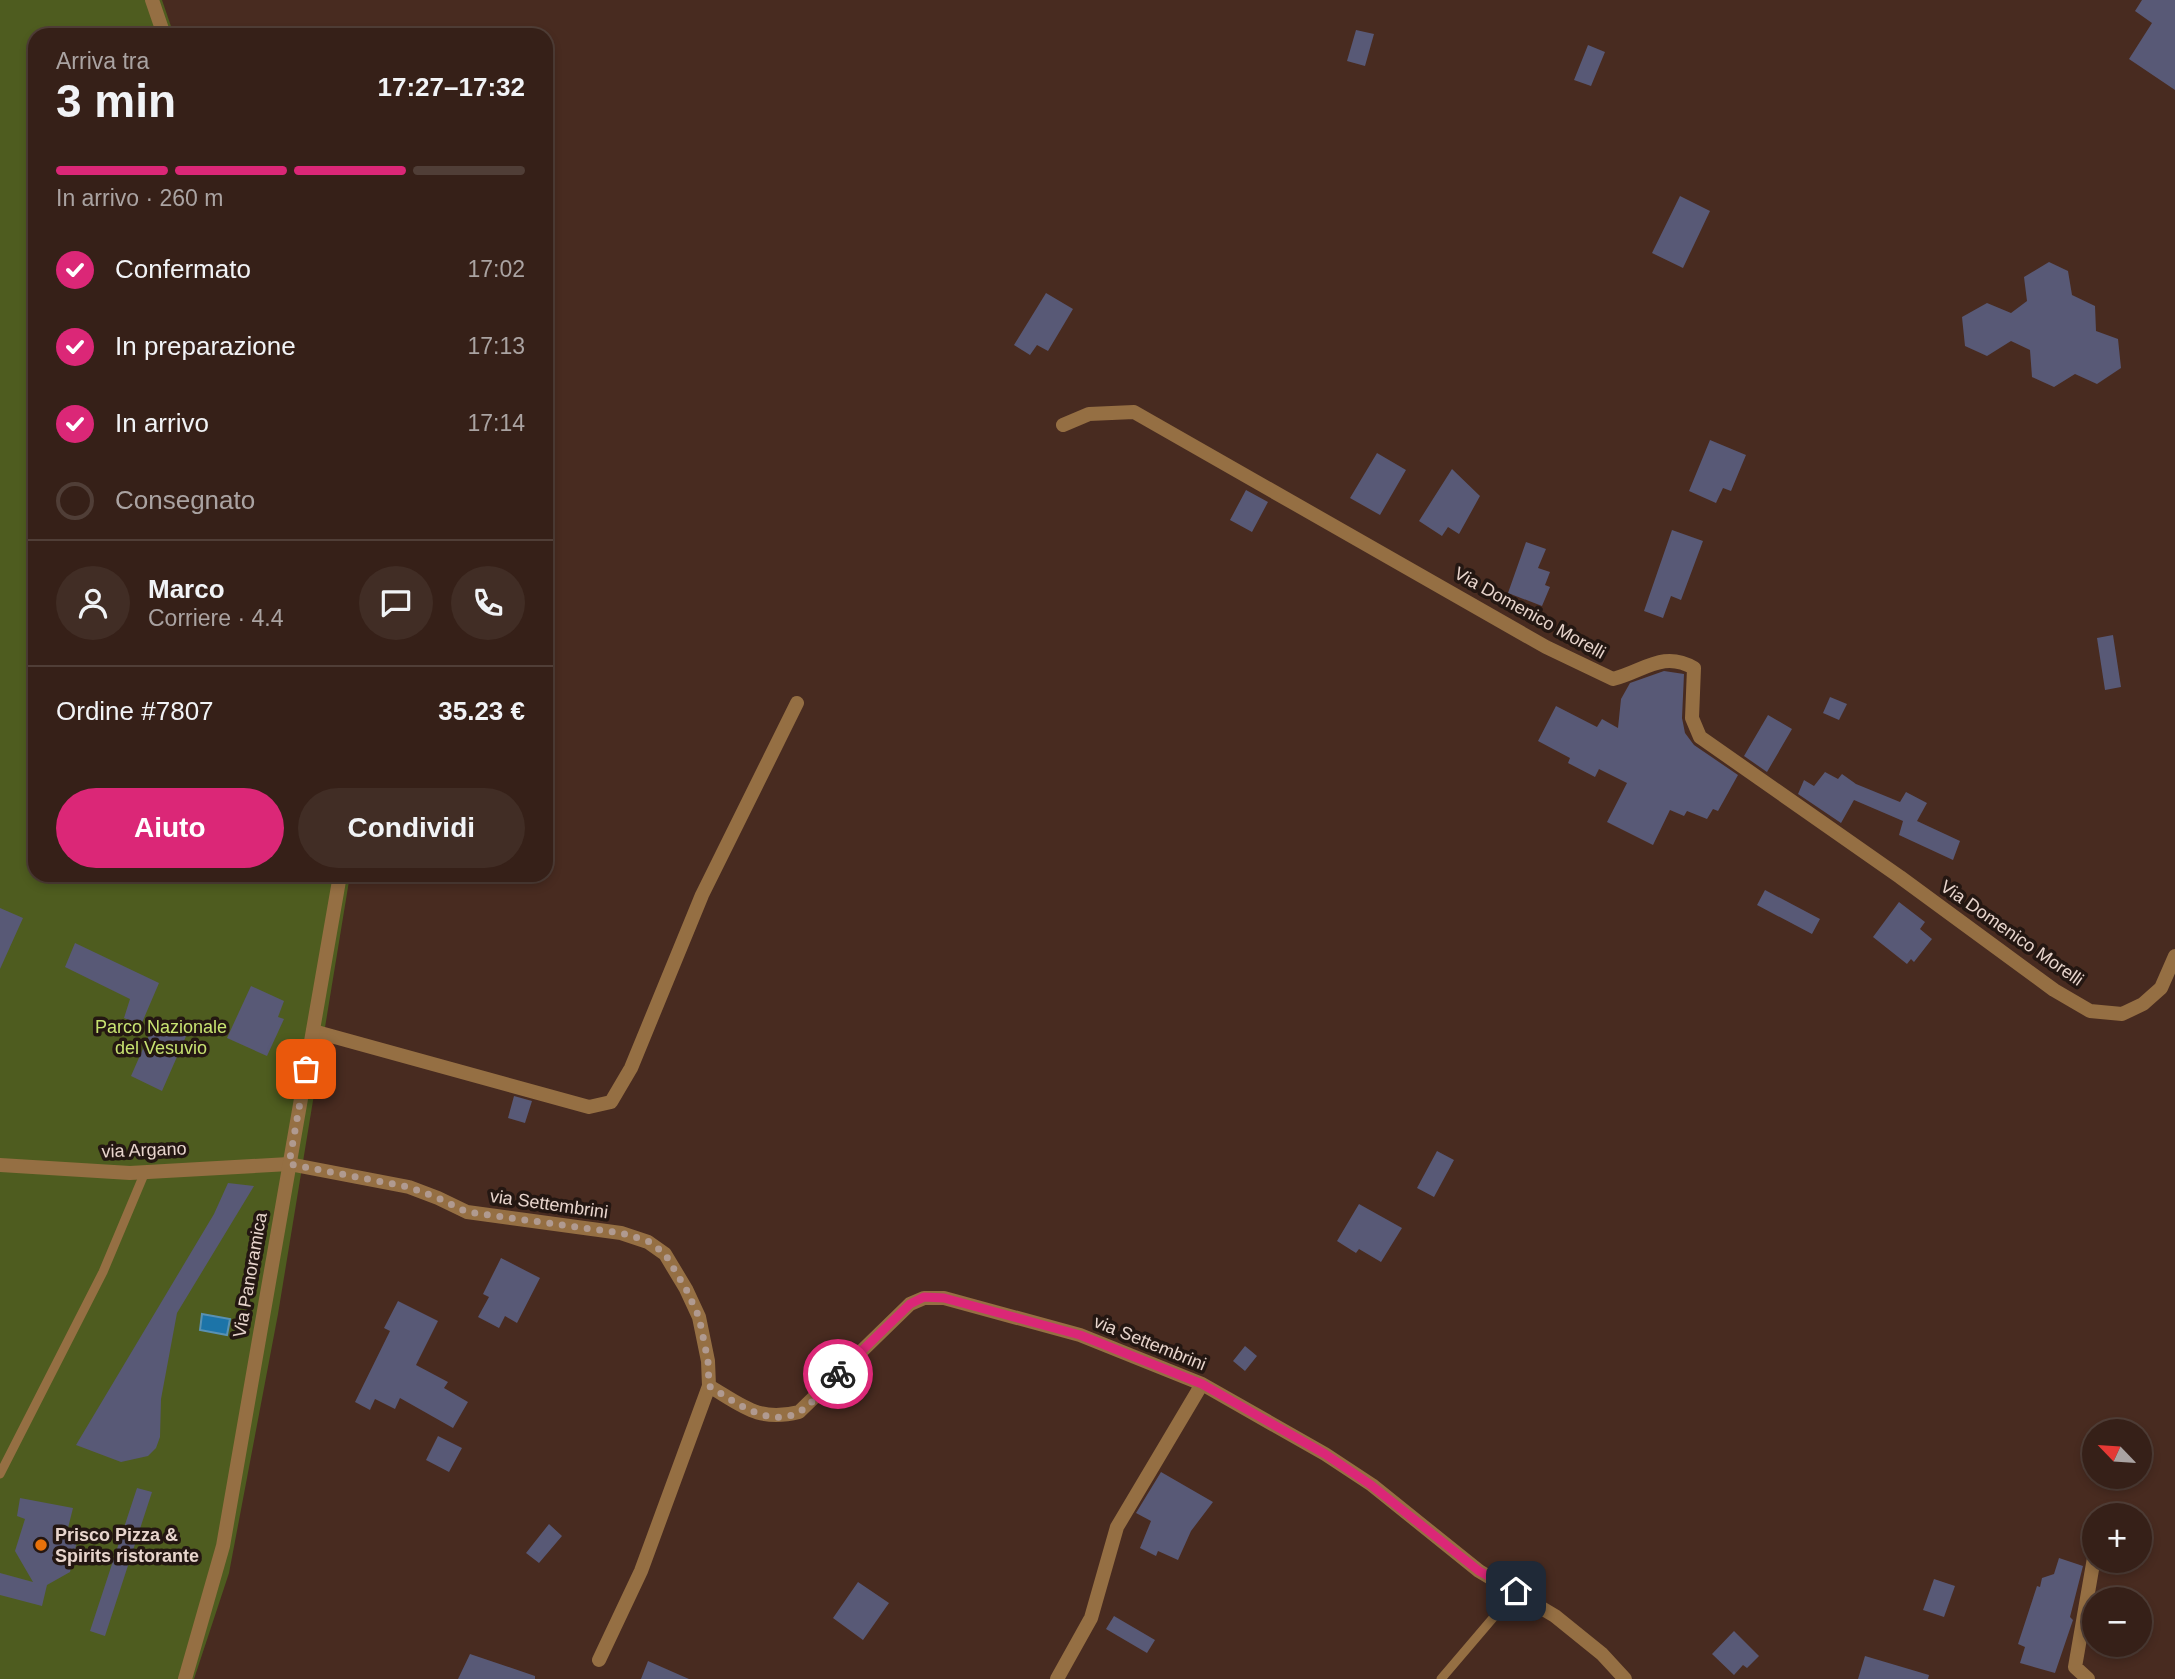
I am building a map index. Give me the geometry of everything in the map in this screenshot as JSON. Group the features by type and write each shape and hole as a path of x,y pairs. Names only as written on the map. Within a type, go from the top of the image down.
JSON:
{"street":[{"path":"152,0 162,28"},
{"name":"Via Domenico Morelli","path":"1063,425 1089,414 1134,412 1546,647 1613,679 1662,661 1675,659 1688,664 1695,668 1692,718 1700,737 1900,877 2054,990 2090,1011 2122,1014 2143,1004 2161,988 2175,956"},
{"path":"313,1031 589,1107 611,1102 631,1068 702,895 797,704"},
{"name":"Via Panoramica","path":"185,1679 223,1546 339,882"},
{"name":"via Argano","path":"0,1165 130,1173 289,1164"},
{"name":"via Settembrini","path":"289,1164 409,1187 467,1212 621,1233 648,1241 665,1254 699,1317 708,1361 709,1386 640,1571 599,1660"},
{"name":"via Settembrini","path":"709,1386 754,1413 778,1418 799,1412 910,1304 924,1297 944,1298 1080,1335 1202,1384 1325,1454 1371,1485 1479,1571 1555,1616 1602,1654 1625,1679"},
{"path":"1057,1679 1091,1618 1117,1527 1202,1384"},
{"path":"2088,1679 2075,1667 2091,1573"}],"lane":[{"path":"0,1474 103,1272 145,1172"},
{"path":"1441,1679 1516,1591"}],"green space":[{"name":"Parco Nazionale del Vesuvio","path":"0,0 162,0 172,28 28,28 28,882 349,882 278,1314 229,1573 194,1679 0,1679"}],"water":[{"path":"202,1314 230,1319 227,1335 200,1330"}],"building":[{"path":"2142,0 2175,0 2175,90 2129,59 2152,23 2135,11"},
{"path":"1356,30 1374,34 1365,66 1347,61"},
{"path":"1588,45 1605,52 1591,86 1574,80"},
{"path":"1680,196 1710,211 1683,268 1652,253"},
{"path":"2049,262 2068,271 2072,295 2095,306 2096,331 2118,339 2121,368 2097,384 2075,374 2054,387 2032,377 2030,350 2011,341 1987,356 1965,346 1962,317 1987,303 2011,313 2027,301 2024,277"},
{"path":"1046,293 1073,309 1048,351 1037,345 1030,355 1014,345"},
{"path":"1710,440 1746,455 1731,491 1723,488 1716,503 1689,491"},
{"path":"1377,453 1406,470 1380,515 1350,498"},
{"path":"1452,469 1480,496 1459,534 1448,527 1442,536 1419,521"},
{"path":"1246,490 1268,502 1252,532 1230,520"},
{"path":"1672,530 1703,541 1681,600 1671,596 1663,618 1644,611"},
{"path":"1526,542 1546,549 1538,568 1550,572 1545,585 1550,587 1542,606 1508,593"},
{"path":"2113,635 2121,687 2105,690 2097,638"},
{"path":"1664,671 1684,674 1682,718 1685,733 1694,745 1738,775 1718,811 1713,809 1707,819 1687,811 1684,816 1670,810 1653,845 1607,822 1627,783 1599,769 1595,777 1568,763 1570,758 1538,741 1556,706 1597,727 1602,719 1618,728 1621,699 1630,683"},
{"path":"1830,697 1847,704 1839,720 1823,713"},
{"path":"1768,715 1792,729 1767,772 1744,756"},
{"path":"1825,772 1838,779 1842,774 1856,784 1900,802 1906,792 1927,803 1917,821 1960,841 1953,860 1899,835 1903,821 1854,800 1841,823 1798,794 1804,780 1814,786"},
{"path":"1765,890 1820,919 1812,934 1757,905"},
{"path":"1899,902 1925,922 1920,929 1932,939 1914,962 1911,959 1907,964 1873,937"},
{"path":"0,908 23,918 0,969"},
{"path":"75,943 159,983 141,1025 124,1018 130,999 65,967"},
{"path":"251,986 284,1001 278,1017 284,1019 267,1056 227,1038"},
{"path":"156,1019 187,1034 162,1091 131,1076"},
{"path":"514,1096 532,1101 525,1123 508,1118"},
{"path":"1437,1151 1454,1160 1434,1197 1417,1188"},
{"path":"228,1183 254,1186 177,1313 161,1399 160,1437 156,1448 148,1456 121,1462 76,1445 214,1214"},
{"path":"1359,1204 1402,1228 1381,1262 1359,1249 1356,1253 1337,1241"},
{"path":"501,1258 540,1278 517,1323 505,1316 499,1328 478,1317 489,1297 483,1294"},
{"path":"398,1301 438,1321 416,1365 448,1382 444,1388 468,1402 453,1428 400,1398 395,1409 375,1399 370,1410 355,1402 390,1331 384,1328"},
{"path":"1245,1346 1257,1356 1245,1371 1233,1361"},
{"path":"438,1436 462,1448 449,1472 426,1460"},
{"path":"1161,1472 1213,1502 1191,1531 1178,1560 1158,1551 1156,1556 1140,1548 1151,1521 1136,1513"},
{"path":"137,1488 152,1492 105,1636 90,1631"},
{"path":"20,1498 73,1508 67,1532 77,1541 70,1572 47,1585 42,1606 0,1595 0,1573 33,1582 15,1551 25,1519 17,1516"},
{"path":"549,1524 562,1536 539,1563 526,1553"},
{"path":"2059,1558 2082,1566 2070,1617 2073,1620 2055,1673 2020,1663 2025,1647 2018,1644 2037,1586 2040,1587 2042,1578 2054,1574"},
{"path":"1934,1579 1955,1586 1944,1617 1923,1610"},
{"path":"858,1582 889,1603 863,1640 833,1618"},
{"path":"1114,1616 1155,1640 1147,1653 1106,1629"},
{"path":"1734,1631 1759,1656 1747,1668 1743,1665 1734,1675 1712,1654"},
{"path":"470,1654 535,1676 535,1679 458,1679"},
{"path":"1865,1656 1929,1675 1928,1679 1858,1679"},
{"path":"648,1661 689,1679 641,1679"}],"way so far":[{"path":"306,1069 289,1164 409,1187 467,1212 621,1233 648,1241 665,1254 699,1317 708,1361 709,1386 754,1413 778,1418 799,1412 838,1374"}],"place":[{"name":"Prisco Pizza & Spirits ristorante","path":"41,1545"}],"route":[{"path":"838,1374 910,1304 924,1297 944,1298 1080,1335 1202,1384 1325,1454 1371,1485 1479,1571 1516,1591"}]}
